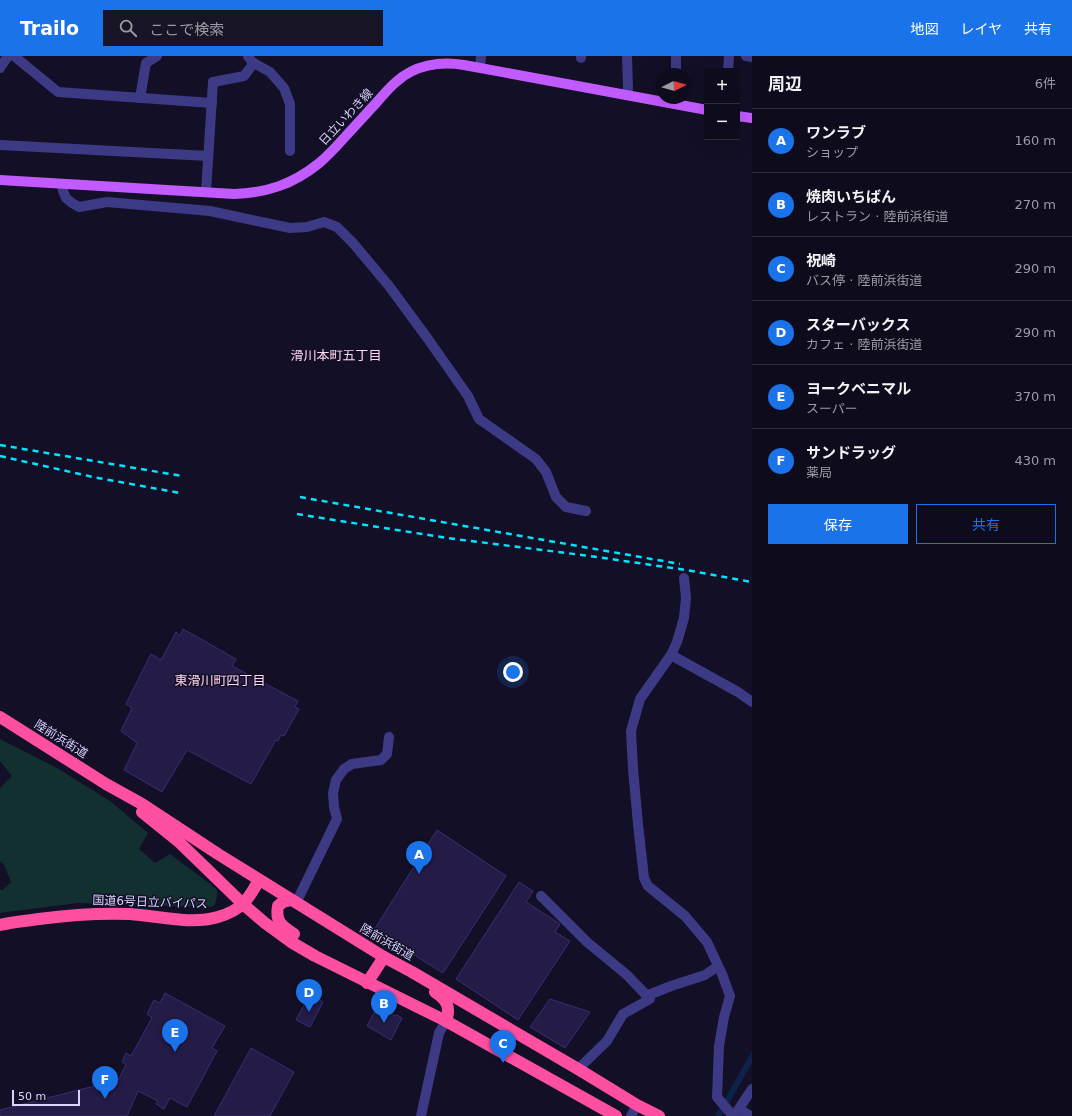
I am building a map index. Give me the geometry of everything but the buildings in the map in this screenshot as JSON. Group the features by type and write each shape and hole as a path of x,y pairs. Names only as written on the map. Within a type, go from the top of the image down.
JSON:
{"highway":[{"name":"陸前浜街道","path":"0,717 106,784 142,804 384,957 658,1116"},
{"name":"陸前浜街道","path":"106,784 178,842 265,923 291,942 315,956 446,1021 616,1116"},
{"name":"国道6号日立バイパス","path":"0,925 40,919 86,915 130,914 201,920 217,918 244,904 260,880"},
{"path":"294,901 283,902 278,906 276,915 279,922 305,943 315,956"},
{"path":"367,982 384,957"},
{"path":"412,972 417,980 438,994 448,1004 449,1010 446,1021"}],"main road":[{"name":"日立いわき線","path":"0,180 234,194 273,189 308,171 330,154 396,82 409,73 423,67 447,63 480,67 704,109"},
{"path":"740,116 752,118"}],"street":[{"path":"0,68 8,56"},
{"path":"14,56 58,92 212,103"},
{"path":"140,98 146,63 157,56"},
{"path":"480,67 481,56"},
{"path":"627,56 627,94"},
{"path":"676,56 676,68"},
{"path":"728,68 729,56"},
{"path":"746,56 752,57"},
{"path":"206,192 213,82 244,76 251,60 270,72 284,88 290,104 290,151"},
{"path":"0,145 208,156"},
{"path":"62,184 66,198 79,207 107,202 210,211 290,228 307,227 324,222 337,227 353,243 389,286 468,396 480,420 536,459 546,472 556,497 566,507 586,511"},
{"path":"684,578 686,598 684,618 677,642 671,655 640,699 631,731 644,878 648,886 685,916 707,942 718,966 730,996 724,1017 719,1046 717,1097 736,1114 750,1116"},
{"path":"671,655 738,692 752,702"},
{"path":"294,901 337,819 333,793 336,780 344,769 352,764 381,760 387,754 389,737"},
{"path":"541,896 587,942 626,974 650,999 623,1014 607,1041 578,1069"},
{"path":"646,996 705,975 718,966"},
{"path":"421,1116 439,1033 446,1021"},
{"path":"736,1114 752,1089"},
{"path":"631,1116 637,1105"}],"green space":[{"path":"0,739 57,768 110,801 148,833 139,849 155,863 170,854 217,890 217,897 214,906 78,903 0,913 0,889 3,890 11,882 4,865 0,861 0,788 12,776 0,761"}],"water":[{"path":"752,1051 752,1063 722,1116 715,1116"}],"railway":[{"path":"0,445 182,476"},
{"path":"0,456 93,477 180,493"},
{"path":"300,497 680,564"},
{"path":"297,514 447,538 686,570 752,582"}],"place":[{"name":"ワンラブ","path":"419,874"},
{"name":"スターバックス","path":"309,1012"},
{"name":"焼肉いちばん","path":"384,1023"},
{"name":"ヨークベニマル","path":"175,1052"},
{"name":"祝崎","path":"503,1063"},
{"name":"サンドラッグ","path":"105,1099"}],"district":[{"name":"滑川本町五丁目","path":"336,355"},
{"name":"東滑川町四丁目","path":"220,680"}]}
